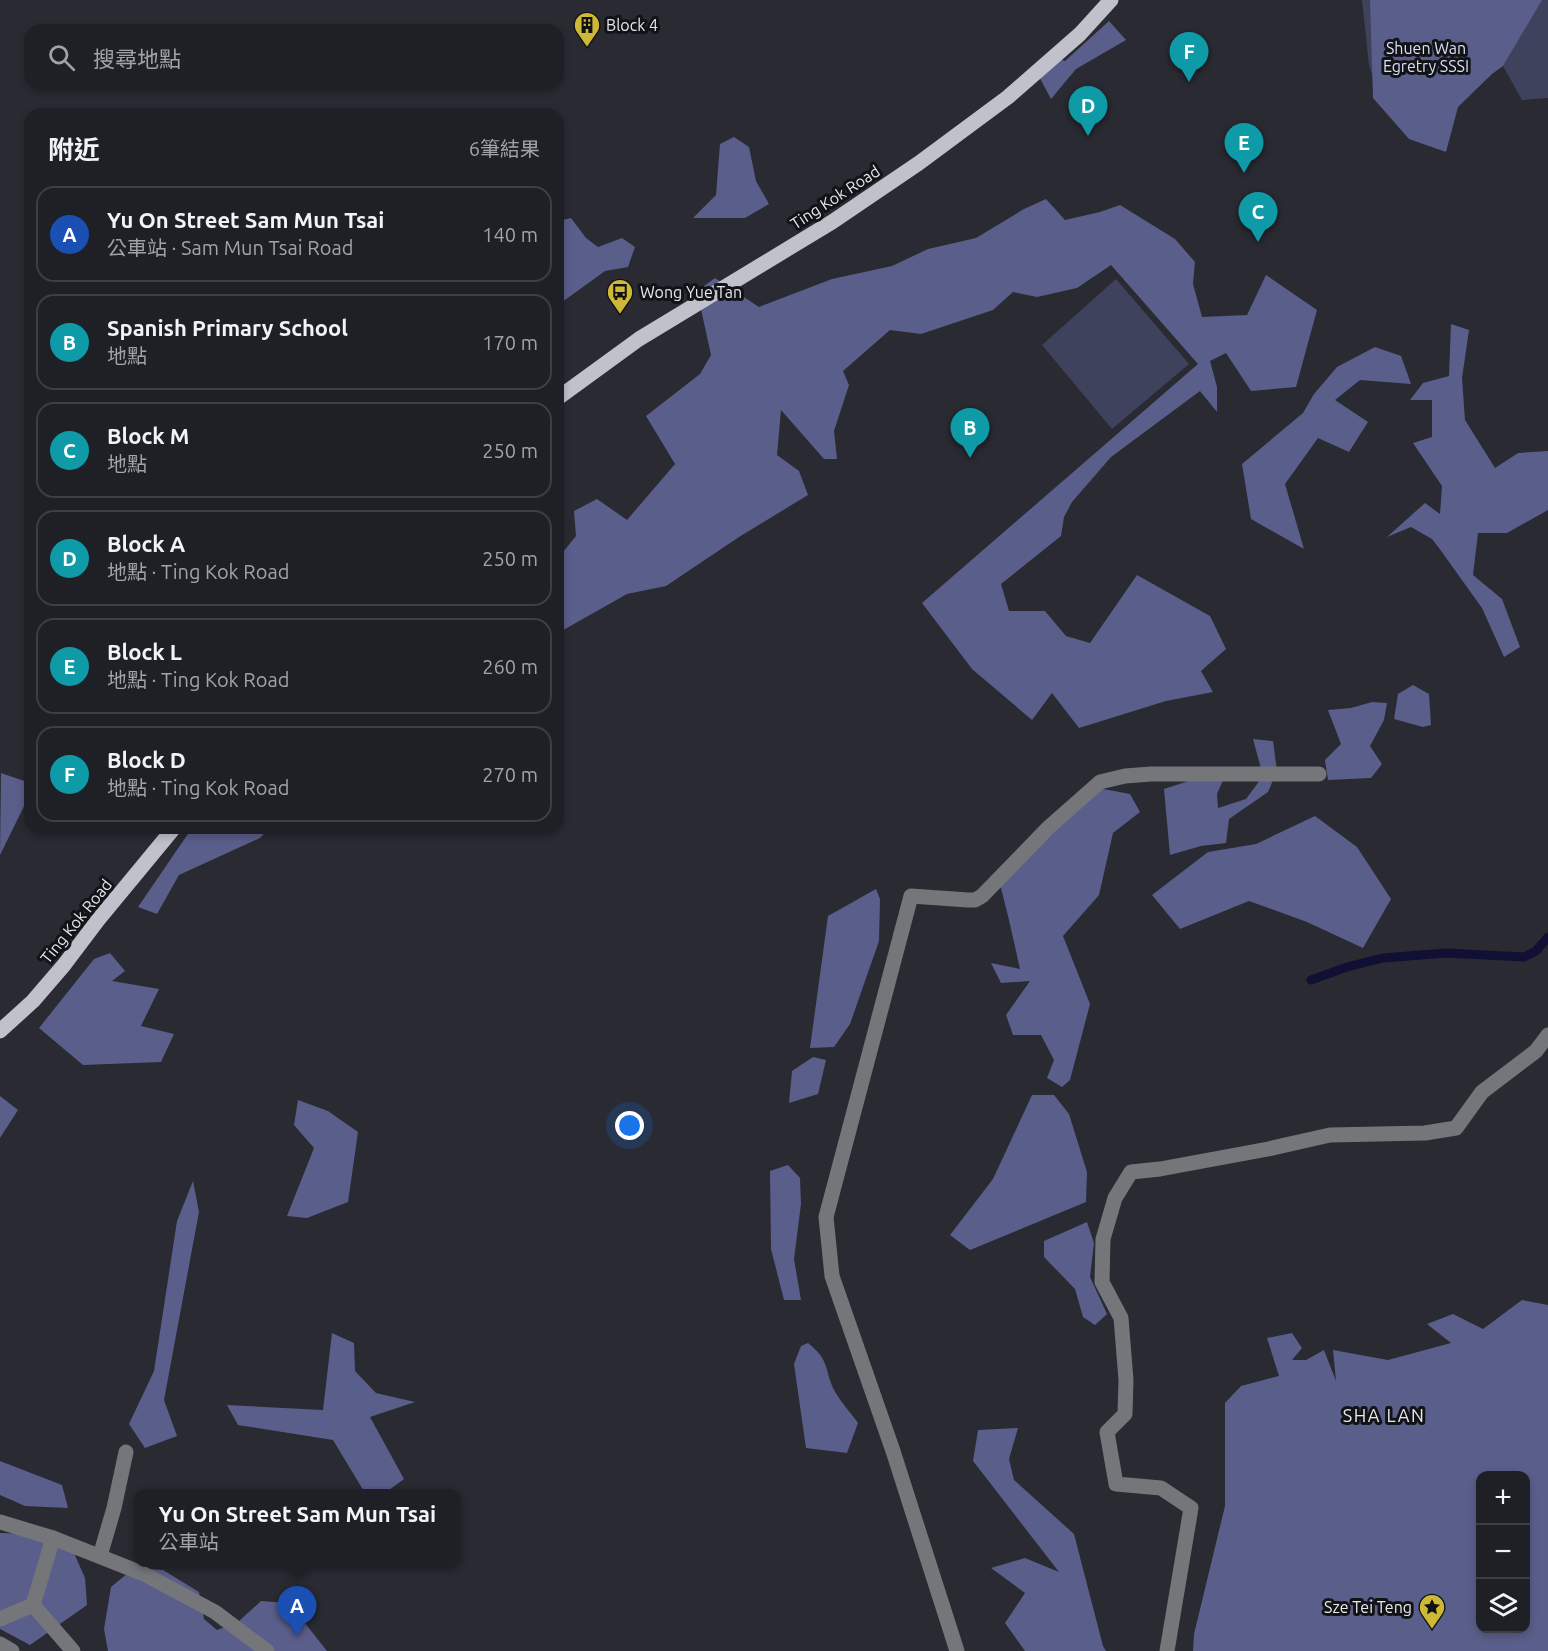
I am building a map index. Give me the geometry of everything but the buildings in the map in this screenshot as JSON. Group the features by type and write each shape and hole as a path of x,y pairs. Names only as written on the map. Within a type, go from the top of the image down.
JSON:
{"main road":[{"name":"Ting Kok Road","path":"564,394 639,339 832,222 919,163 1008,98 1080,34 1111,0"},
{"name":"Ting Kok Road","path":"0,1031 33,1000 64,965 169,834"}],"street":[{"path":"957,1651 893,1451 832,1276 826,1217 911,896 975,900 982,896 1048,827 1100,782 1125,776 1151,774 1319,774"},
{"path":"1167,1651 1191,1508 1161,1488 1116,1484 1107,1432 1125,1414 1126,1380 1121,1318 1102,1282 1102,1239 1115,1198 1131,1173 1225,1157 1330,1135 1425,1133 1456,1128 1482,1092 1536,1051 1548,1035"},
{"path":"100,1556 114,1508 126,1452"},
{"path":"0,1522 53,1538 144,1574 214,1612 267,1651"},
{"path":"33,1605 53,1538"},
{"path":"0,1619 33,1605"},
{"path":"33,1605 73,1651"},
{"path":"0,1644 12,1651"}],"green space":[{"name":"Shuen Wan Egretry SSSI","path":"1362,0 1548,0 1548,98 1522,100 1503,66 1537,6 1462,103 1445,115 1380,100 1369,65"},
{"name":"Shuen Wan Egretry SSSI","path":"1370,0 1542,0 1503,66 1458,107 1446,152 1409,139 1373,98"},
{"path":"1109,21 1126,40 1076,69 1051,99 1034,67 1048,55 1065,61"},
{"path":"734,137 749,147 756,181 769,204 745,218 693,218 716,195 720,144"},
{"path":"1046,199 1065,220 1120,205 1175,239 1195,262 1193,284 1202,317 1247,315 1266,275 1317,310 1296,387 1251,391 1226,353 1210,361 1217,387 1217,412 1200,391 1111,457 1072,502 1064,517 1061,536 1001,584 1009,611 1045,611 1066,636 1090,643 1137,575 1210,616 1226,649 1201,671 1213,692 1166,701 1079,728 1052,693 1032,720 972,669 922,603 1198,364 1111,265 1077,288 1037,297 1013,292 993,310 921,334 890,330 843,371 849,385 834,431 837,459 824,459 781,410 777,455 799,471 808,495 739,537 666,586 627,594 564,630 564,551 576,536 574,511 597,499 627,520 675,464 646,416 700,374 711,355 697,291 715,278 759,307 832,279 892,266 928,249 976,238 1024,209"},
{"path":"571,218 586,238 598,247 622,238 635,247 628,267 605,271 564,301 564,220"},
{"path":"1116,279 1189,364 1112,429 1042,345"},
{"path":"1451,324 1469,330 1462,378 1465,420 1495,468 1518,453 1548,451 1548,510 1507,533 1478,533 1473,575 1502,599 1520,647 1504,657 1482,608 1432,539 1411,527 1387,537 1425,503 1440,514 1442,486 1413,443 1432,437 1432,400 1410,400 1423,383 1449,376"},
{"path":"1375,347 1401,356 1411,384 1360,380 1335,400 1368,422 1349,452 1318,438 1285,484 1304,549 1251,519 1242,464 1303,413 1314,394 1337,367"},
{"path":"1413,685 1429,694 1431,725 1423,727 1394,719 1398,694"},
{"path":"1372,702 1387,703 1384,720 1370,746 1382,764 1371,778 1328,780 1325,760 1341,744 1328,710 1351,708"},
{"path":"1253,739 1273,741 1277,771 1268,792 1229,819 1226,843 1201,846 1170,855 1164,789 1210,774 1225,776 1217,794 1218,808 1246,799 1263,776"},
{"path":"1,773 24,781 24,806 0,855"},
{"path":"1093,787 1130,794 1140,812 1113,833 1099,895 1063,936 1090,1004 1070,1080 1062,1087 1047,1078 1054,1060 1041,1035 1013,1035 1006,1015 1030,981 1001,983 991,963 1020,969 998,876"},
{"path":"1315,816 1357,847 1391,899 1363,948 1307,922 1249,901 1180,929 1152,895 1208,852 1256,844"},
{"path":"188,834 264,834 260,838 179,875 157,914 138,907"},
{"path":"876,889 880,899 879,941 850,1024 834,1047 810,1048 828,916"},
{"path":"110,953 125,971 112,981 159,989 141,1026 174,1034 161,1062 83,1065 39,1028 94,959"},
{"path":"813,1057 826,1060 818,1094 789,1103 792,1071"},
{"path":"1032,1095 1054,1095 1069,1114 1087,1172 1086,1202 970,1250 950,1235 993,1179"},
{"path":"0,1096 18,1110 0,1138"},
{"path":"298,1100 328,1111 358,1132 348,1202 307,1218 287,1216 314,1148 294,1125"},
{"path":"788,1165 800,1178 801,1204 794,1259 801,1300 784,1300 771,1249 770,1171"},
{"path":"193,1181 199,1212 164,1400 177,1436 145,1448 129,1424 154,1371 177,1221"},
{"path":"1087,1222 1094,1243 1090,1277 1107,1314 1095,1325 1083,1317 1075,1289 1044,1257 1044,1241"},
{"path":"1522,1300 1548,1305 1548,1651 1193,1651 1194,1634 1225,1506 1225,1403 1241,1386 1279,1376 1267,1338 1292,1333 1302,1348 1292,1360 1306,1360 1324,1350 1336,1381 1333,1350 1388,1360 1451,1343 1427,1324 1453,1314 1483,1329"},
{"path":"332,1333 354,1343 355,1371 376,1393 415,1402 370,1417 404,1479 390,1489 363,1489 333,1440 238,1425 227,1405 323,1410"},
{"path":"808,1343 820,1354 835,1392 858,1423 847,1453 806,1448 794,1364 801,1346"},
{"path":"1018,1428 1009,1459 1014,1480 1074,1534 1106,1651 1025,1651 1005,1623 1025,1593 991,1568 1025,1558 1059,1572 973,1461 978,1430"},
{"path":"0,1461 62,1485 68,1508 25,1506 0,1495"},
{"path":"0,1533 66,1535 85,1578 87,1605 30,1645 0,1629"},
{"path":"134,1568 163,1570 199,1592 204,1619 217,1630 238,1622 261,1601 289,1603 327,1651 108,1651 104,1629 111,1587"}],"waterway":[{"path":"1311,980 1347,967 1383,958 1446,953 1524,957 1536,951 1548,937"}],"place":[{"name":"Block 4","path":"587,48"},
{"name":"Block D","path":"1189,82"},
{"name":"Block A","path":"1088,136"},
{"name":"Block L","path":"1244,173"},
{"name":"Block M","path":"1258,242"},
{"name":"Wong Yue Tan","path":"620,315"},
{"name":"Spanish Primary School","path":"970,458"},
{"name":"Sze Tei Teng","path":"1432,1630"},
{"name":"Yu On Street Sam Mun Tsai","path":"297,1636"}],"district":[{"name":"SHA LAN","path":"1384,1416"}]}
